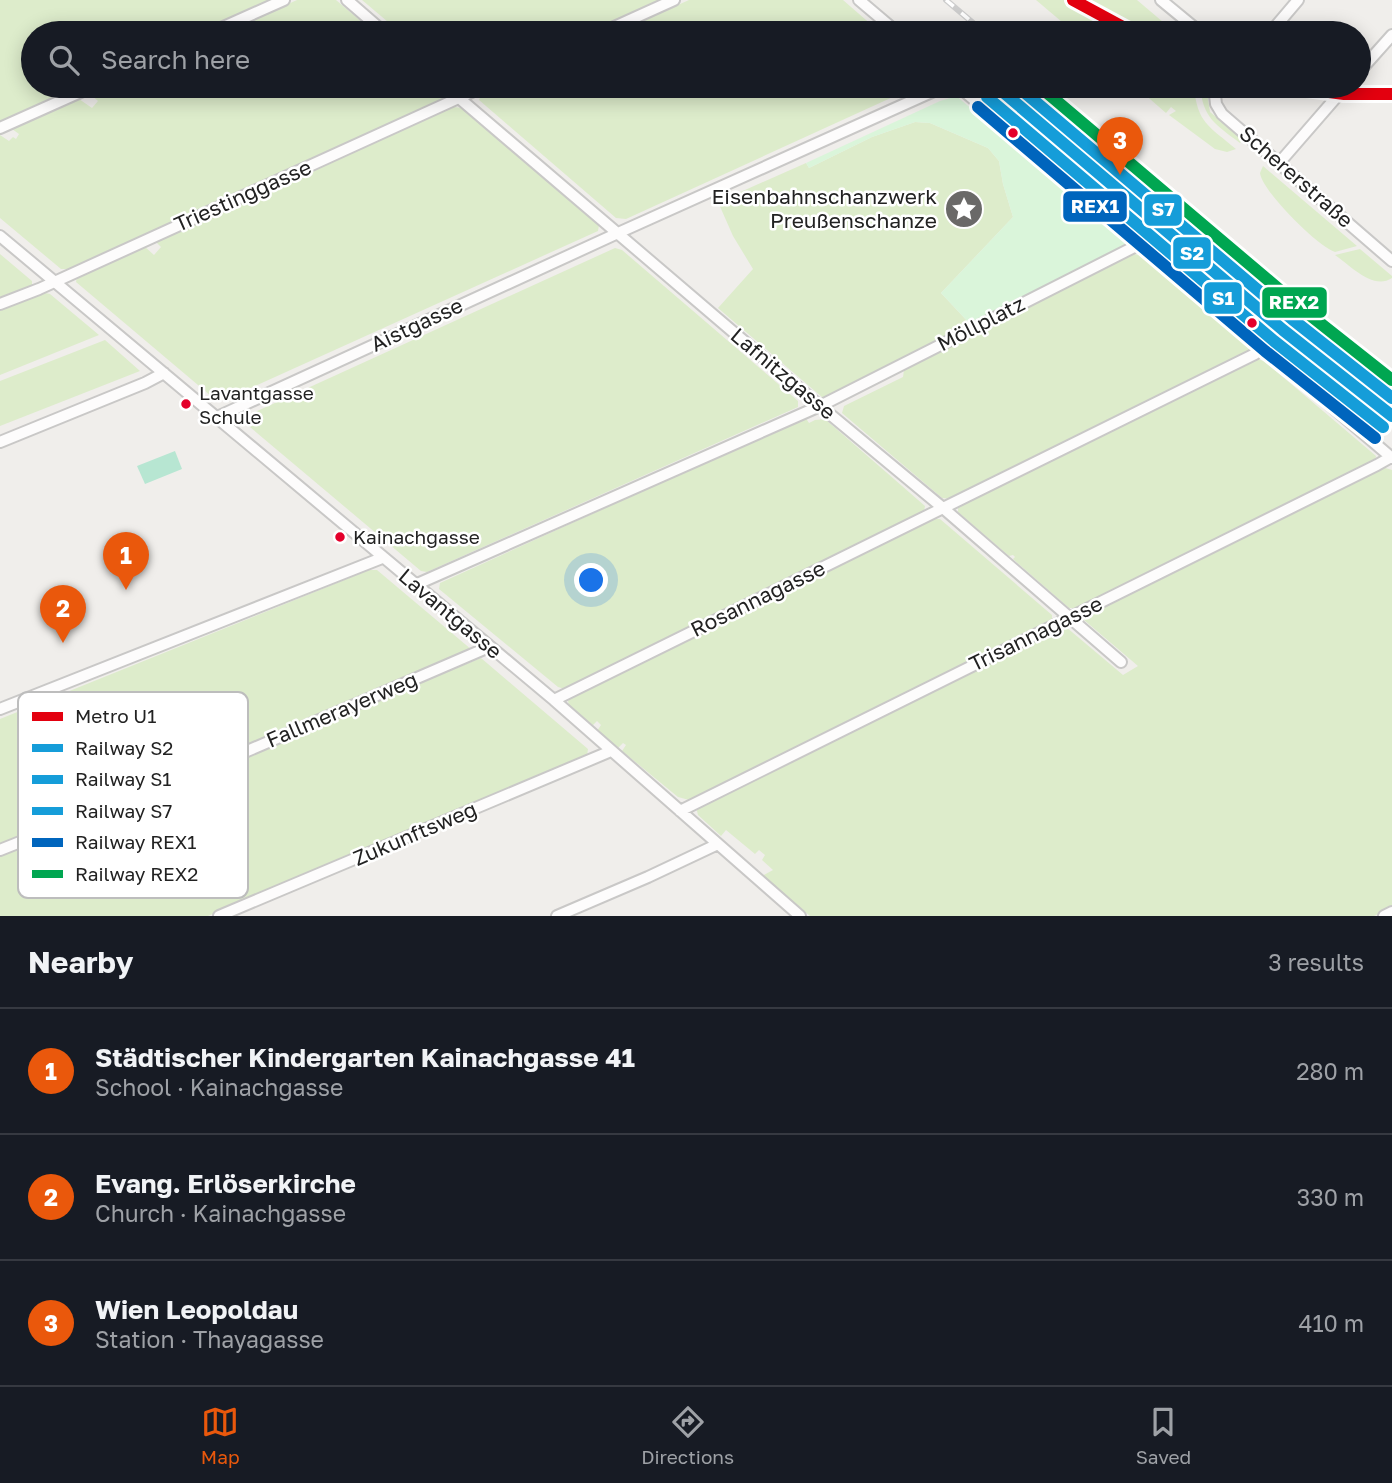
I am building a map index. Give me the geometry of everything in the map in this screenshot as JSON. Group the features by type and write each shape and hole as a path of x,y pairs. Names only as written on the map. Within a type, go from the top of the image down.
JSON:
{"street":[{"path":"237,21 284,0"},
{"path":"347,0 371,21"},
{"path":"628,21 674,0"},
{"path":"859,0 884,21"},
{"path":"1161,0 1186,21"},
{"path":"1280,21 1298,0"},
{"path":"1371,59 1392,35"},
{"path":"0,128 67,98"},
{"name":"Triestinggasse","path":"0,304 457,98"},
{"name":"Lafnitzgasse","path":"460,98 1121,662"},
{"path":"618,233 918,98"},
{"path":"972,98 1391,457"},
{"name":"Schererstraße","path":"1215,98 1219,111 1392,261"},
{"path":"1280,162 1336,98"},
{"name":"Aistgasse","path":"217,417 618,233"},
{"name":"Lavantgasse","path":"0,236 554,700 800,916"},
{"name":"Möllplatz","path":"820,406 1142,243"},
{"name":"Rosannagasse","path":"554,700 1255,354 1262,347"},
{"path":"0,442 164,373"},
{"path":"415,585 820,406"},
{"name":"Trisannagasse","path":"680,811 1391,457"},
{"path":"43,692 382,558"},
{"name":"Fallmerayerweg","path":"248,751 489,647"},
{"path":"0,709 18,702"},
{"name":"Zukunftsweg","path":"219,916 611,751"},
{"name":"Fallmerayerweg","path":"0,850 18,843"},
{"path":"557,916 718,844"},
{"path":"1384,916 1392,912"}],"green space":[{"path":"0,0 274,0 228,21 21,21 21,98 58,98 0,124"},
{"path":"297,0 336,0 361,21 251,21"},
{"path":"362,0 663,0 616,21 387,21"},
{"path":"689,0 843,0 867,21 643,21"},
{"path":"1036,0 1137,0 1162,21 1061,21"},
{"path":"95,98 444,98 68,269 61,269 0,218 0,135 9,141 13,137 16,139 19,134 12,129 79,99 92,108 98,101"},
{"path":"891,98 626,219 616,218 479,100"},
{"path":"959,98 1121,234 1125,244 1122,249 971,325 941,293 1013,217 999,161 988,148 930,123 915,122 872,137 809,168 806,163 940,101"},
{"path":"1149,98 1196,98 1206,123 1236,149 1227,152 1215,149 1169,115 1176,111 1171,107 1166,113"},
{"path":"1202,98 1208,98 1210,112 1243,139 1240,143 1212,119"},
{"path":"454,107 462,108 599,225 598,231 224,400 211,396 76,282 77,277 144,246 154,255 161,247 155,241"},
{"path":"915,122 930,123 988,148 999,161 1013,217 941,293 971,325 823,398 718,308 753,269 733,236 718,202 806,163 809,168 872,137"},
{"path":"1263,166 1357,246 1335,252 1316,240 1270,192 1260,173"},
{"path":"615,248 622,250 798,401 798,407 427,572 421,571 244,422 244,417"},
{"path":"1360,249 1392,278 1385,281 1370,279 1335,255"},
{"path":"0,254 32,281 32,285 0,297"},
{"path":"1133,254 1141,255 1250,348 1248,354 951,499 942,498 842,413 844,406 903,377 904,370"},
{"path":"41,292 50,294 99,335 0,375 0,308"},
{"path":"105,340 140,371 0,426 0,381"},
{"path":"1257,359 1264,361 1376,456 1375,461 1076,608 1069,608 1013,559 1013,555 1009,556 958,512 958,507"},
{"path":"805,417 809,423 825,419 925,506 924,512 565,689 558,687 439,589 440,583"},
{"path":"175,451 182,469 145,484 137,466"},
{"path":"1382,467 1392,470 1392,908 1374,916 810,916 762,876 773,870 762,860 765,855 759,850 755,854 726,830 721,836 698,815 696,807 1059,627 1066,627 1123,675 1138,666 1084,620 1084,614"},
{"path":"933,519 940,519 1052,615 1052,620 689,800 678,797 622,751 626,745 623,743 618,748 597,731 601,725 597,721 592,726 569,706 568,701 571,698"},
{"path":"369,570 377,570 472,650 248,745 248,692 67,692"},
{"path":"481,658 588,749 587,756 208,916 0,916 0,855 18,848 18,898 248,898 248,753"},
{"path":"18,712 18,839 0,846 0,719"}],"railway":[{"path":"946,0 971,21"},
{"path":"1061,98 1392,381"}],"metro line":[{"name":"U1","path":"1073,0 1112,21"},
{"name":"U1","path":"1371,94 1392,94"}],"rail line":[{"name":"S1","path":"988,98 1274,341 1383,427"},
{"name":"S2","path":"1010,98 1283,330 1392,416"},
{"name":"S7","path":"1031,98 1292,319 1392,398"},
{"name":"REX2","path":"1053,98 1301,308 1392,380"},
{"name":"REX1","path":"978,107 1265,351 1375,438"}],"place":[{"name":"Wien Leopoldau","path":"1120,175"},
{"name":"Eisenbahnschanzwerk Preußenschanze","path":"964,209"},
{"name":"Lavantgasse Schule","path":"186,404"},
{"name":"Kainachgasse","path":"340,537"},
{"name":"Städtischer Kindergarten Kainachgasse 41","path":"126,590"},
{"name":"Evang. Erlöserkirche","path":"63,643"}]}
